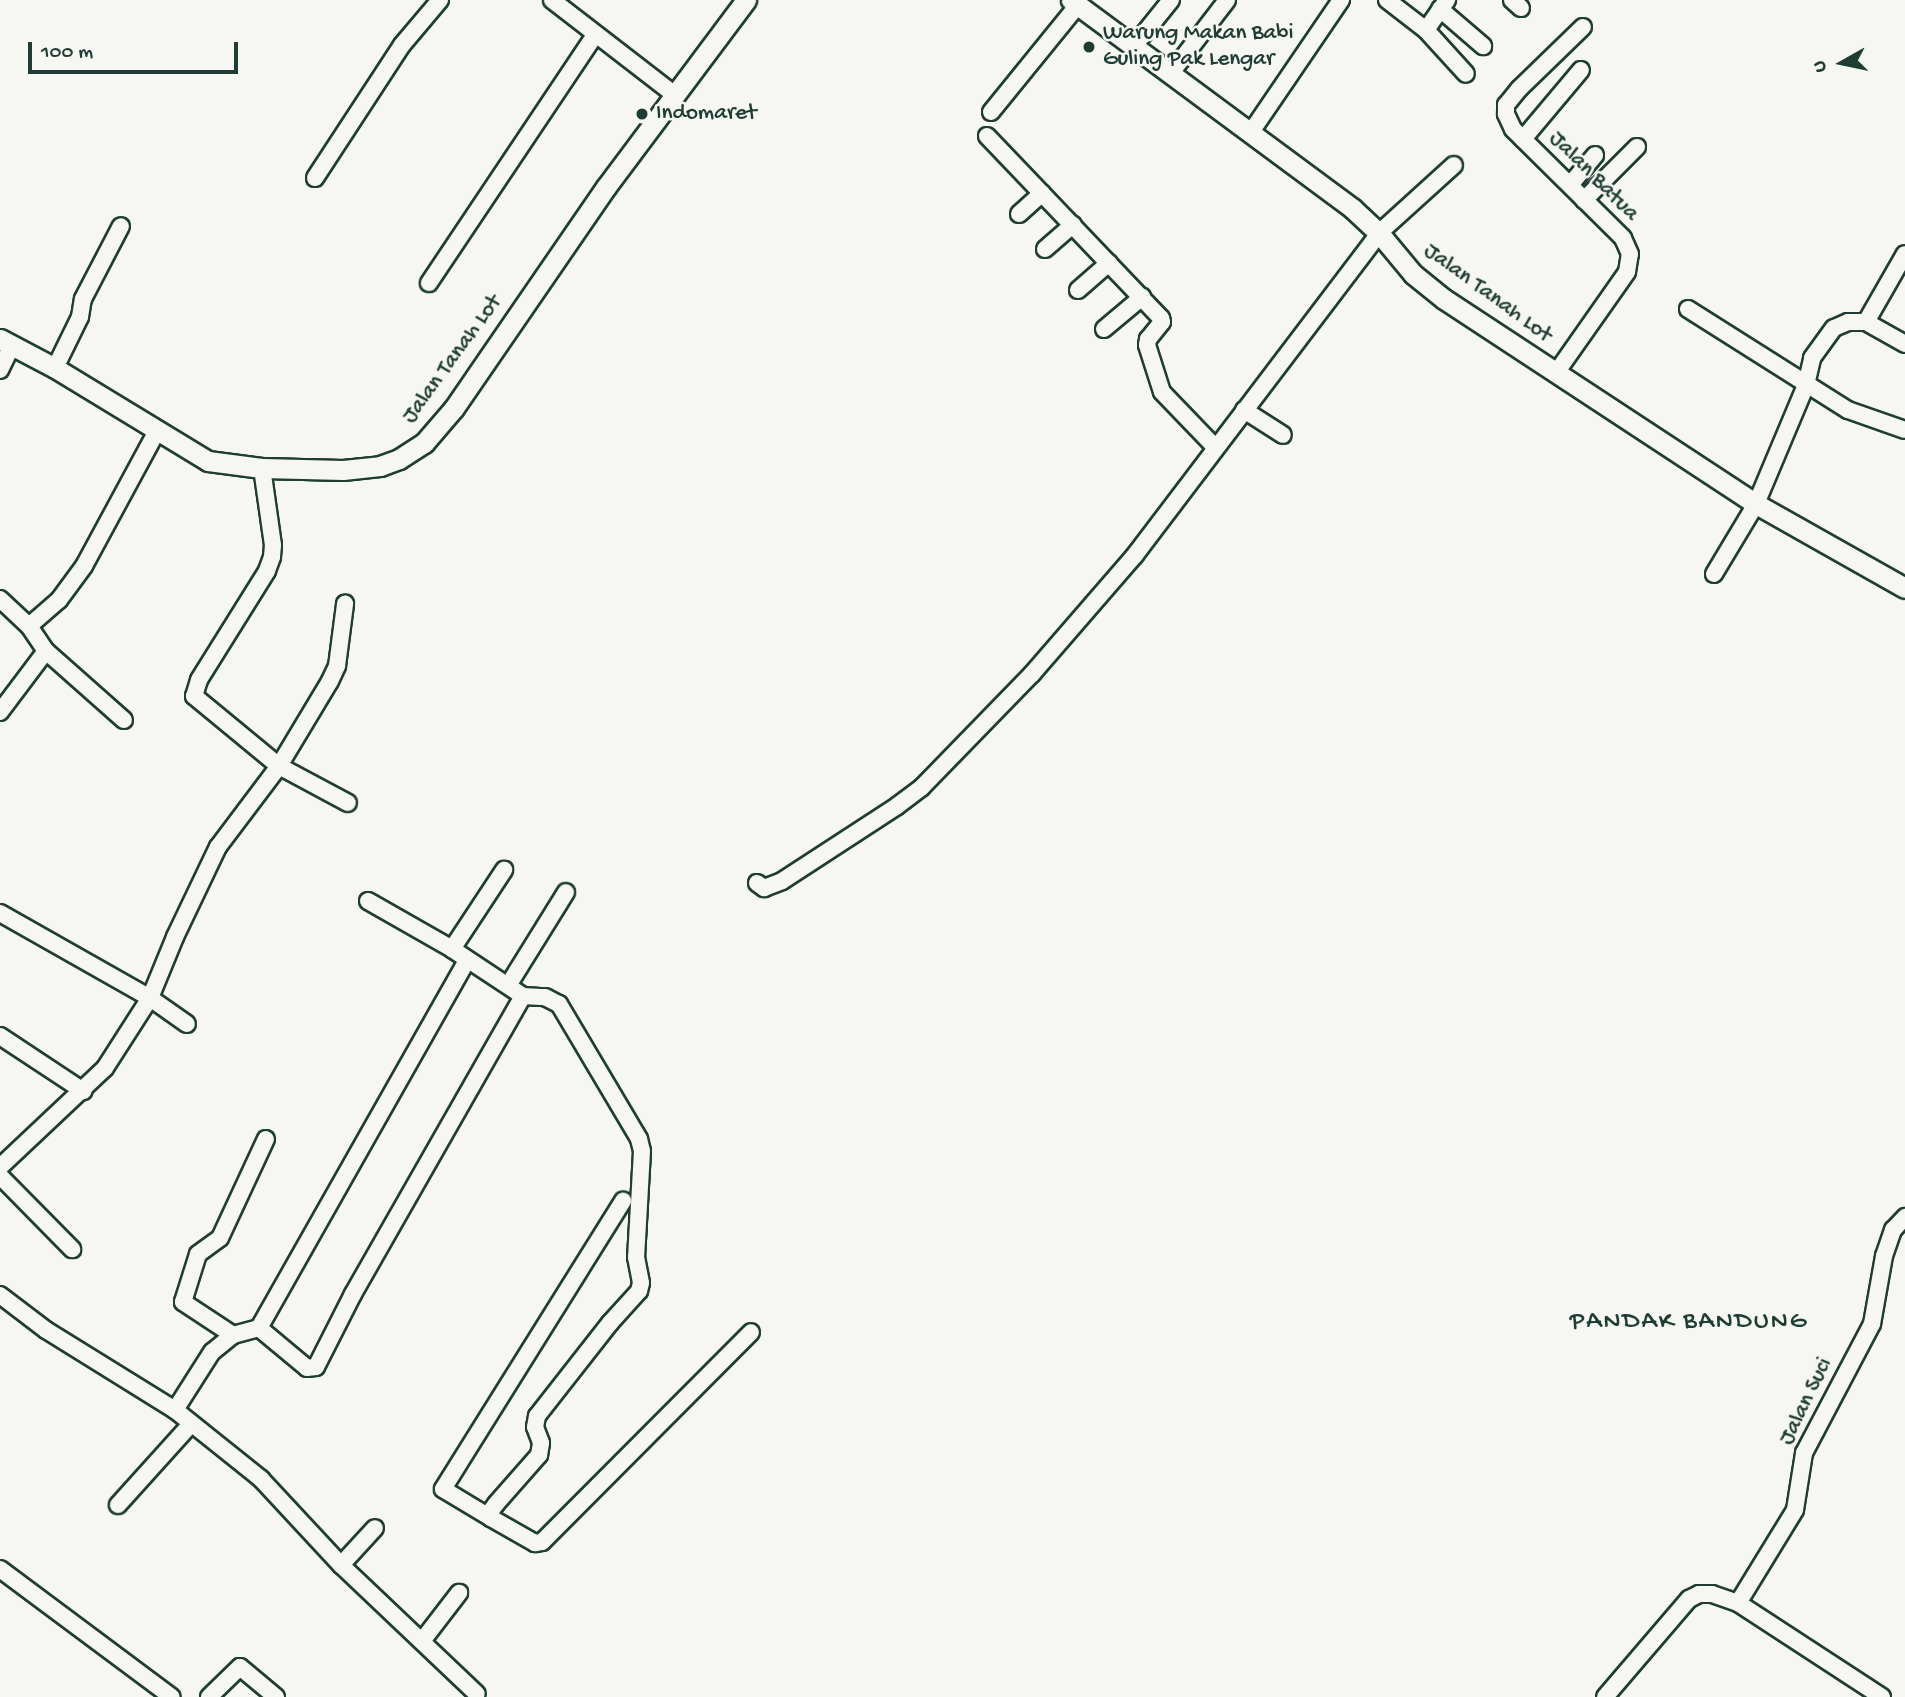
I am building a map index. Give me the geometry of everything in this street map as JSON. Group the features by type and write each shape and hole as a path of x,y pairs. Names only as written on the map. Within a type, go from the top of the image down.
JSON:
{"main road":[{"name":"Jalan Tanah Lot","path":"6,342 55,368 208,461 262,468 365,469 399,459 424,443 454,408 606,187 746,0"},
{"name":"Jalan Tanah Lot","path":"1074,3 1352,208 1379,233 1422,282 1756,504 1905,588"}],"street":[{"path":"315,178 402,45 440,0"},
{"path":"552,0 676,96"},
{"path":"1134,47 1171,0"},
{"path":"1171,73 1227,0"},
{"path":"1251,132 1340,0"},
{"path":"1387,0 1426,30 1466,74"},
{"path":"991,112 1074,3"},
{"path":"1426,30 1443,5 1483,46"},
{"name":"Jalan Batua","path":"1556,373 1627,272 1630,261 1623,238 1513,129 1506,114 1506,106 1519,89 1583,27"},
{"path":"429,283 595,35"},
{"path":"1523,139 1581,70"},
{"path":"987,136 1163,320 1148,338 1147,345 1161,392 1215,447"},
{"path":"1584,200 1637,147"},
{"path":"1570,185 1595,155"},
{"path":"757,883 764,888 782,881 870,825 922,787 1074,628 1135,555 1379,233 1454,165"},
{"path":"1019,214 1042,193"},
{"path":"1045,249 1073,225"},
{"path":"55,368 82,313 83,299 121,226"},
{"path":"1866,322 1905,254"},
{"path":"1078,290 1109,262"},
{"path":"1104,329 1142,297"},
{"path":"1688,309 1848,410 1905,430"},
{"path":"1714,574 1756,504 1805,385 1812,358 1834,327 1848,322 1866,322 1905,344"},
{"path":"0,370 6,342"},
{"path":"1244,410 1283,435"},
{"path":"29,626 59,600 84,566 157,432"},
{"path":"262,468 272,557 267,571 196,686 194,696 279,766 348,803"},
{"path":"0,599 29,626 46,651 124,720"},
{"path":"0,1167 105,1068 150,998 175,937 218,847 279,766 337,666 345,604"},
{"path":"0,712 46,651"},
{"path":"452,949 504,870"},
{"path":"509,984 566,892"},
{"path":"368,901 452,949 509,984 523,996 552,999 566,1011 639,1139 644,1165 636,1257 641,1283 637,1295 610,1322 537,1416 535,1424 541,1443 539,1455 496,1504 490,1512 491,1518"},
{"path":"0,913 150,998 187,1024"},
{"path":"176,1410 212,1352 233,1335 259,1328 467,960"},
{"path":"259,1328 307,1368 316,1367 359,1282 523,996"},
{"path":"0,1036 83,1091"},
{"path":"233,1335 183,1302 198,1254 220,1238 266,1139"},
{"path":"0,1176 72,1249"},
{"path":"623,1201 443,1489 535,1543 542,1542 751,1332"},
{"name":"Jalan Suci","path":"1738,1603 1795,1510 1804,1453 1872,1324 1884,1256 1893,1230 1905,1217"},
{"path":"0,1295 46,1330 176,1410 261,1479 341,1565 477,1694"},
{"path":"118,1506 191,1424"},
{"path":"341,1565 375,1528"},
{"path":"0,1569 172,1697"},
{"path":"422,1641 460,1593"},
{"path":"1605,1697 1689,1599 1699,1594 1712,1594 1738,1603 1882,1697"},
{"path":"209,1697 240,1667 276,1697"}],"place":[{"name":"Warung Makan Babi Guling Pak Lengar","path":"1089,47"},
{"name":"Indomaret","path":"642,114"}],"district":[{"name":"PANDAK BANDUNG","path":"1689,1323"}]}
